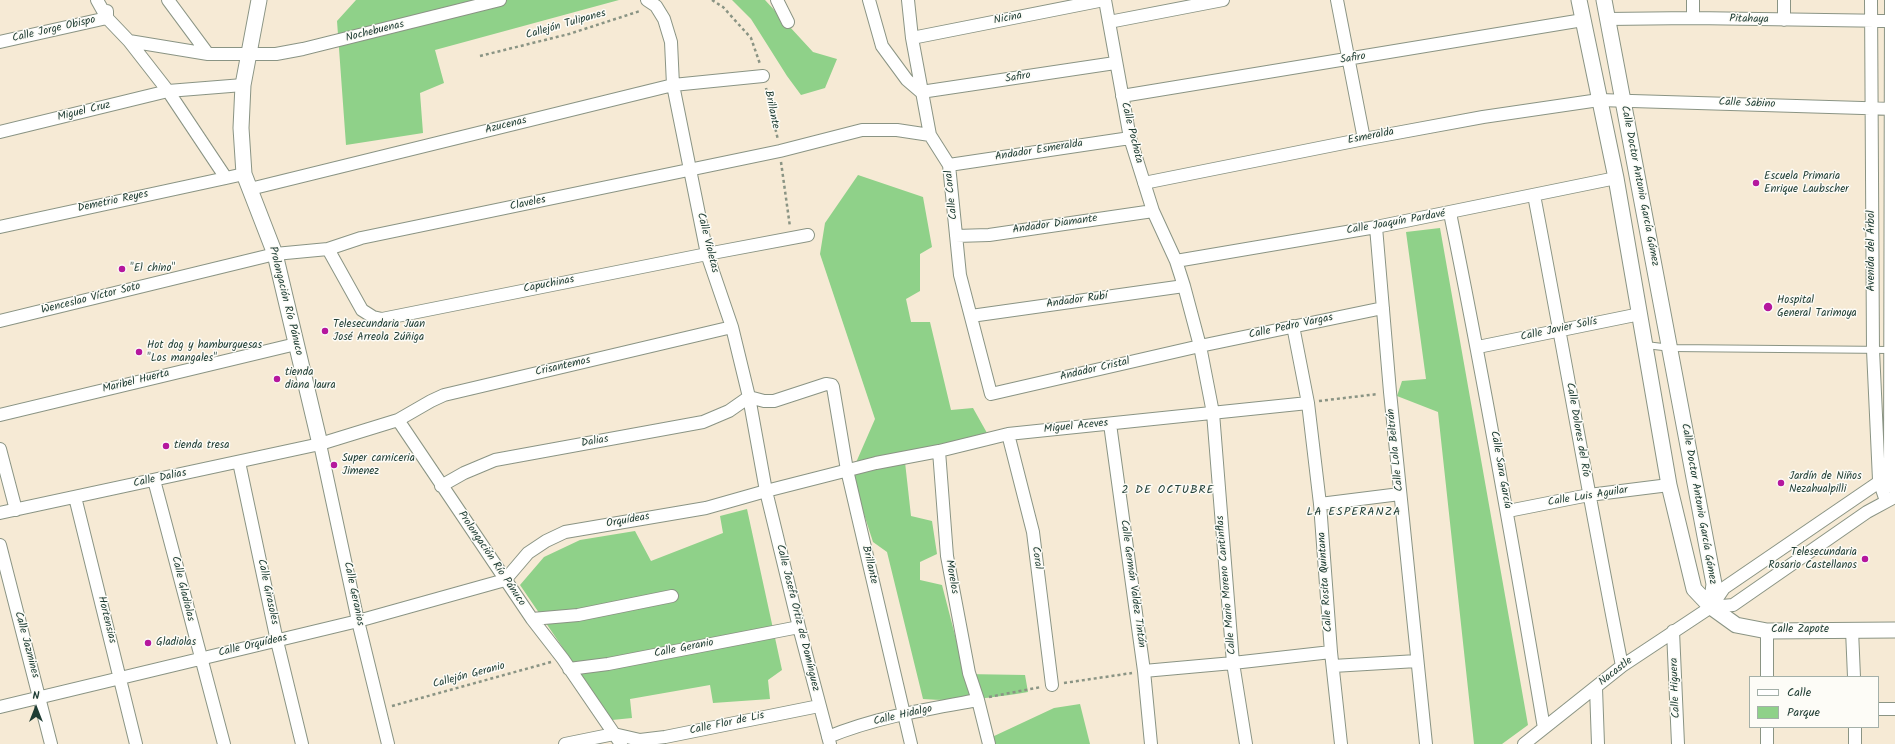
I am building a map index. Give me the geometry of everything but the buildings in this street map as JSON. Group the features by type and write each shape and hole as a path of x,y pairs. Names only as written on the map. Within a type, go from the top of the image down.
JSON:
{"street":[{"path":"97,0 107,18 128,41 168,91 226,178"},
{"path":"105,0 107,18"},
{"path":"168,0 208,54"},
{"name":"Prolongación Río Pánuco","path":"259,0 243,85 241,128 244,174 275,254 320,444"},
{"name":"Nochebuenas","path":"128,41 208,54 276,54 303,50 500,0"},
{"path":"777,0 788,22"},
{"path":"869,0 882,46 903,76 921,92"},
{"name":"Calle Coral","path":"908,0 912,38 930,136 949,165 960,275 991,394"},
{"name":"Nicina","path":"912,38 1104,0"},
{"name":"Calle Pochota","path":"1104,0 1130,138 1153,211 1176,261"},
{"path":"1109,22 1223,0"},
{"path":"1337,0 1364,138"},
{"name":"Calle Doctor Antonio García Gómez","path":"1579,0 1616,178 1669,485 1694,589 1711,607"},
{"name":"Calle Doctor Antonio García Gómez","path":"1604,0 1622,100 1671,348 1714,584 1711,607"},
{"path":"1693,0 1693,18"},
{"path":"1784,0 1784,20"},
{"name":"Avenida del Árbol","path":"1871,0 1873,350 1891,499"},
{"name":"Avenida del Árbol","path":"1891,0 1893,109 1888,477 1895,490"},
{"name":"Calle Violetas","path":"652,3 664,19 671,42 673,85 707,254 732,327 749,397 766,490"},
{"name":"Calle Jorge Obispo","path":"0,42 107,18"},
{"name":"Pitahaya","path":"1607,19 1693,18 1871,22 1891,21"},
{"name":"Safiro","path":"1122,96 1349,60 1583,20"},
{"name":"Safiro","path":"921,92 1115,63"},
{"name":"Azucenas","path":"250,189 673,85 763,76"},
{"name":"Miguel Cruz","path":"0,132 168,91 243,85"},
{"name":"Calle Sabino","path":"1599,100 1893,109"},
{"name":"Esmeralda","path":"1144,183 1364,138 1483,117 1599,100"},
{"name":"Claveles","path":"275,254 328,249 362,238 780,151 862,130 897,130 930,136"},
{"name":"Andador Esmeralda","path":"949,165 1130,138"},
{"name":"Demetrio Reyes","path":"0,227 244,174"},
{"name":"Calle Joaquín Pardavé","path":"1176,261 1376,227 1616,178"},
{"name":"Calle Dolores del Río","path":"1534,195 1622,666"},
{"name":"Andador Diamante","path":"956,236 989,235 1153,211"},
{"name":"Calle Sara García","path":"1450,213 1478,348 1508,511 1544,728"},
{"name":"Calle Lola Beltrán","path":"1376,227 1390,392 1426,744"},
{"name":"Capuchinas","path":"328,249 362,310 373,317 382,319 791,237 808,235"},
{"name":"Wenceslao Víctor Soto","path":"0,321 275,254"},
{"name":"Calle Mario Moreno Cantinflas","path":"1176,261 1200,346 1213,413 1234,664 1246,744"},
{"name":"Andador Rubí","path":"971,316 1184,286"},
{"name":"Calle Pedro Vargas","path":"1200,346 1383,308"},
{"name":"Calle Javier Solís","path":"1478,348 1560,329 1640,314"},
{"name":"Calle Rosita Quintana","path":"1293,326 1308,403 1320,504 1331,652 1341,744"},
{"name":"Crisantemos","path":"398,420 430,400 444,395 732,327"},
{"name":"Maribel Huerta","path":"0,415 296,344"},
{"name":"Andador Cristal","path":"991,394 1200,346"},
{"name":"Brillante","path":"749,397 774,402 826,384 832,385 847,470 911,744"},
{"name":"Dalias","path":"441,486 464,473 495,460 703,422 729,411 749,397"},
{"name":"Miguel Aceves","path":"766,490 847,470 939,451 1008,434 1308,403"},
{"path":"320,444 398,420"},
{"name":"Prolongación Río Pánuco","path":"398,420 505,580 566,664 621,744"},
{"name":"Calle Germán Valdez Tintán","path":"1110,424 1144,671 1150,744"},
{"name":"Coral","path":"1008,434 1032,532 1052,685"},
{"name":"Calle Dalias","path":"0,514 320,444"},
{"name":"Calle Geranios","path":"320,444 358,621 388,744"},
{"path":"0,449 16,510"},
{"name":"Morelos","path":"939,451 948,556 969,673 978,700 989,744"},
{"name":"Calle Girasoles","path":"239,462 277,641 302,744"},
{"path":"1711,607 1724,588 1888,477"},
{"name":"Calle Gladiolas","path":"154,480 224,744"},
{"name":"Calle Luis Aguilar","path":"1508,511 1589,495 1669,485"},
{"name":"Orquídeas","path":"505,580 528,553 546,540 565,532 706,508 766,490"},
{"name":"Calle Josefa Ortiz de Domínguez","path":"766,490 799,627 829,740"},
{"path":"1320,504 1400,494"},
{"name":"Hortensias","path":"75,497 136,744"},
{"path":"1711,607 1733,605 1891,499"},
{"name":"Calle Jazmines","path":"0,546 51,744"},
{"name":"Calle Orquídeas","path":"0,707 358,621 505,580"},
{"path":"532,619 578,615 672,596"},
{"name":"Calle Zapote","path":"1711,607 1736,625 1767,630 1895,630"},
{"name":"Nacastle","path":"1524,744 1622,666 1711,607"},
{"name":"Calle Geranio","path":"566,664 608,664 799,627"},
{"path":"1767,630 1767,676"},
{"path":"1852,630 1854,676"},
{"name":"Calle Higuera","path":"1673,631 1678,744"},
{"path":"1144,671 1234,664 1331,652"},
{"path":"1333,666 1417,661"},
{"path":"1596,688 1598,744"},
{"name":"Calle Hidalgo","path":"829,740 842,731 904,714 978,700"},
{"name":"Calle Flor de Lis","path":"565,744 614,734 640,740 665,737 819,706"},
{"path":"1879,709 1895,709"},
{"path":"1767,728 1767,744"},
{"path":"1855,728 1855,744"}],"lane":[{"path":"1645,345 1671,348 1890,350"}],"path":[{"name":"Brillante","path":"712,0 723,7 751,38 763,76 780,151 791,237"},
{"name":"Callejón Tulipanes","path":"480,56 569,34 652,3"},
{"path":"1308,403 1390,392"},
{"name":"Callejón Geranio","path":"380,710 566,664"}],"green space":[{"path":"356,0 619,0 435,50 444,83 420,93 423,133 346,145 337,21"},
{"path":"732,0 765,0 813,52 837,59 825,88 801,95 787,76 751,19"},
{"path":"858,175 923,197 932,247 920,254 920,291 906,299 911,322 930,322 951,410 973,408 987,433 904,453 911,516 932,521 937,554 920,562 920,580 942,585 965,674 1025,675 1028,692 976,699 923,699 887,552 873,542 851,474 875,419 820,254 825,223"},
{"path":"1440,228 1528,725 1502,744 1474,744 1438,412 1397,396 1402,381 1426,379 1406,232"},
{"path":"747,509 782,670 768,680 770,699 713,703 710,685 630,699 632,718 612,720 520,585 544,557 580,540 635,531 651,561 723,533 720,516"},
{"path":"1080,704 1090,744 993,744 992,737 1054,708"}],"place":[{"name":"Escuela Primaria Enrique Laubscher","path":"1756,183"},
{"name":"\"El chino\"","path":"122,269"},
{"name":"Hospital General Tarimoya","path":"1768,307"},
{"name":"Telesecundaria Juan José Arreola Zúñiga","path":"325,331"},
{"name":"Hot dog y hamburguesas \"Los mangales\"","path":"139,352"},
{"name":"tienda diana laura","path":"277,379"},
{"name":"tienda tresa","path":"166,446"},
{"name":"Super carniceria Jimenez","path":"334,465"},
{"name":"Jardín de Niños Nezahualpilli","path":"1781,483"},
{"name":"Telesecundaria Rosario Castellanos","path":"1865,559"},
{"name":"Gladiolas","path":"148,643"}],"district":[{"name":"2 DE OCTUBRE","path":"1168,491"},
{"name":"LA ESPERANZA","path":"1354,513"}]}
